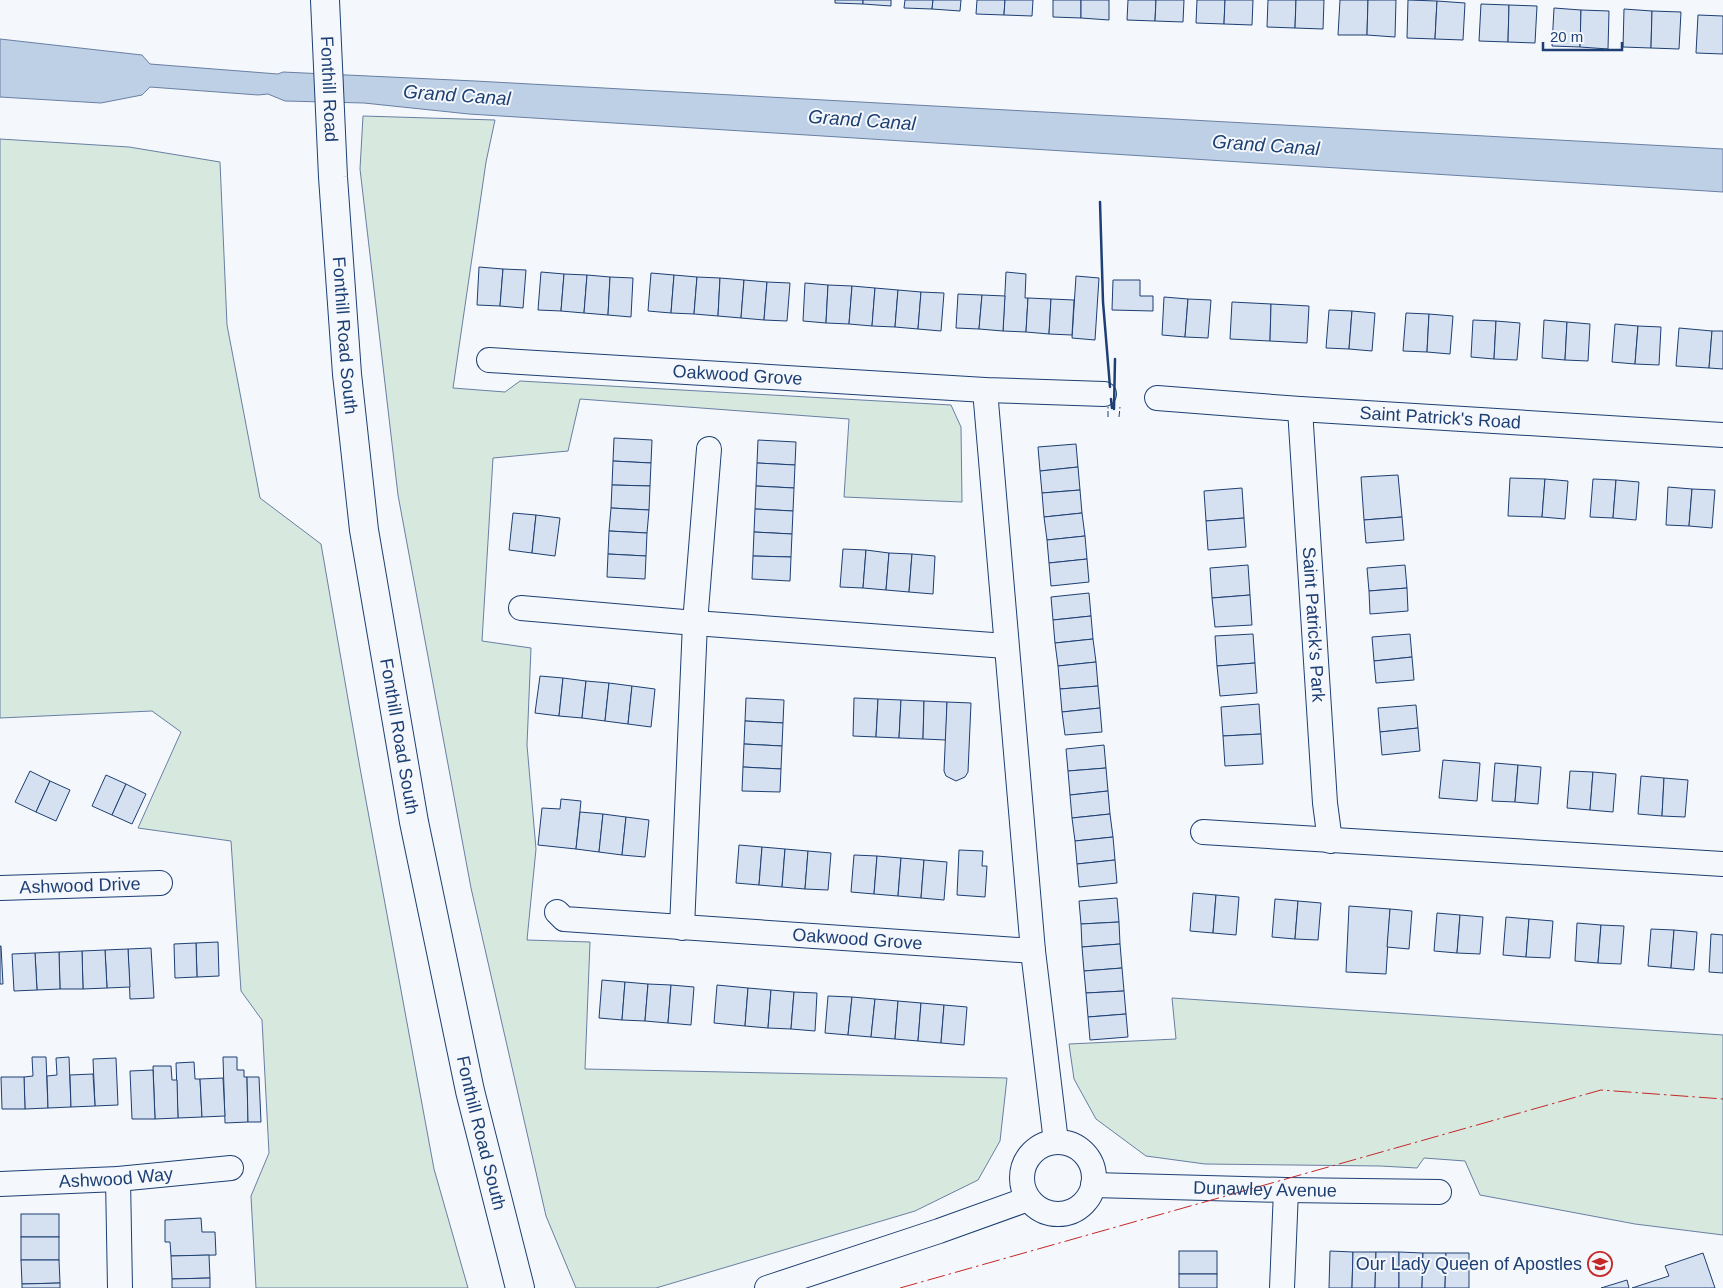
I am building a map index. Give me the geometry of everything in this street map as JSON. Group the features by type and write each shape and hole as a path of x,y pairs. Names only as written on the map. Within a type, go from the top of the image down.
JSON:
{"main road":[{"name":"Fonthill Road","path":"325,0 333,177"},
{"name":"Fonthill Road South","path":"333,177 347,374 364,530 416,831 470,1090 520,1288"}],"street":[{"name":"Oakwood Grove","path":"489,360 985,390 1104,394"},
{"path":"985,390 1033,951 1056,1142"},
{"name":"Saint Patrick's Road","path":"1157,398 1300,409 1723,435"},
{"name":"Saint Patrick's Park","path":"1300,409 1325,803 1330,841"},
{"path":"682,928 695,623 709,449"},
{"path":"520,608 1006,646"},
{"path":"1203,832 1723,864"},
{"name":"Ashwood Drive","path":"0,888 160,884"},
{"name":"Oakwood Grove","path":"557,912 564,918 682,928 1033,951"},
{"path":"1056,1142 1067,1143 1077,1147 1091,1163 1094,1174 1089,1196 1081,1205 1071,1211 1059,1214 1047,1212 1036,1207 1028,1199 1023,1189 1022,1178 1026,1162 1036,1149 1056,1142"},
{"name":"Ashwood Way","path":"0,1184 118,1179 231,1168"},
{"path":"118,1179 120,1288"},
{"name":"Dunawley Avenue","path":"1093,1185 1439,1192"},
{"path":"1282,1288 1286,1190"},
{"path":"767,1288 948,1228 1028,1199"}],"shaded area":[{"path":"363,116 495,120 486,162 453,388 505,392 520,381 951,405 961,427 962,502 844,497 849,419 580,399 568,451 493,458 482,641 531,648 527,745 536,849 527,940 590,942 585,1069 1007,1078 1000,1141 978,1180 915,1211 656,1288 576,1288 546,1216 471,888 398,495 360,169"},
{"path":"0,139 129,147 220,162 227,325 260,498 321,544 434,1169 468,1288 256,1288 251,1196 269,1153 262,1020 241,991 231,841 138,828 181,732 152,711 0,718"},
{"path":"1172,998 1723,1035 1723,1235 1635,1224 1480,1195 1465,1161 1424,1158 1417,1168 1205,1164 1146,1156 1096,1119 1074,1079 1069,1044 1176,1039"}],"water":[{"name":"Grand Canal","path":"0,39 142,55 150,64 278,74 283,72 475,81 1723,149 1723,192 469,114 364,103 285,101 268,94 258,95 150,87 142,95 101,103 0,97"}],"building":[{"path":"835,0 863,0 863,4 835,3"},
{"path":"863,0 891,0 891,6 863,4"},
{"path":"905,0 933,0 932,9 904,8"},
{"path":"933,0 961,0 960,11 932,9"},
{"path":"977,0 1005,0 1004,15 976,14"},
{"path":"1005,0 1033,0 1032,16 1004,15"},
{"path":"1053,0 1081,0 1081,18 1053,17"},
{"path":"1081,0 1109,0 1109,20 1081,18"},
{"path":"1128,0 1156,0 1155,21 1127,20"},
{"path":"1156,0 1184,0 1183,22 1155,21"},
{"path":"1197,0 1225,0 1224,24 1196,23"},
{"path":"1225,0 1253,0 1252,25 1224,24"},
{"path":"1268,0 1296,0 1295,28 1267,27"},
{"path":"1296,0 1324,0 1323,29 1295,28"},
{"path":"1340,0 1368,0 1367,35 1338,35"},
{"path":"1368,0 1396,0 1395,37 1367,35"},
{"path":"1408,0 1437,1 1435,39 1407,38"},
{"path":"1437,1 1465,3 1463,40 1435,39"},
{"path":"1481,4 1509,5 1508,42 1479,41"},
{"path":"1509,5 1537,6 1535,43 1508,42"},
{"path":"1554,8 1581,10 1580,47 1552,46"},
{"path":"1624,9 1652,11 1651,48 1623,47"},
{"path":"1581,10 1609,11 1608,49 1580,47"},
{"path":"1652,11 1681,12 1679,49 1651,48"},
{"path":"1698,15 1723,16 1723,54 1696,53"},
{"path":"479,267 503,269 500,306 477,305"},
{"path":"503,269 526,270 523,308 500,306"},
{"path":"541,272 564,274 561,311 538,310"},
{"path":"1006,272 1026,274 1025,298 1028,298 1026,332 1003,331"},
{"path":"651,273 674,275 671,313 648,311"},
{"path":"564,274 587,275 584,313 561,311"},
{"path":"587,275 610,277 608,315 584,313"},
{"path":"674,275 697,277 694,314 671,313"},
{"path":"1076,276 1099,278 1095,340 1072,338"},
{"path":"610,277 633,278 631,317 608,315"},
{"path":"697,277 720,278 718,316 694,314"},
{"path":"720,278 744,280 741,318 718,316"},
{"path":"744,280 767,282 764,320 741,318"},
{"path":"1113,280 1140,280 1140,296 1153,296 1153,311 1112,310"},
{"path":"767,282 790,283 787,321 764,320"},
{"path":"805,283 828,285 826,323 803,321"},
{"path":"828,285 852,286 849,324 826,323"},
{"path":"852,286 875,288 872,326 849,324"},
{"path":"875,288 898,290 895,327 872,326"},
{"path":"898,290 921,292 918,329 895,327"},
{"path":"921,292 944,293 941,331 918,329"},
{"path":"958,294 982,295 979,329 956,328"},
{"path":"982,295 1005,296 1003,331 979,329"},
{"path":"1164,297 1188,299 1185,337 1162,335"},
{"path":"1028,298 1051,299 1049,334 1026,332"},
{"path":"1051,299 1074,300 1072,335 1049,334"},
{"path":"1188,299 1211,300 1208,338 1185,337"},
{"path":"1232,302 1271,304 1270,341 1230,339"},
{"path":"1271,304 1309,306 1307,343 1270,341"},
{"path":"1329,310 1352,311 1349,349 1326,348"},
{"path":"1352,311 1375,313 1372,351 1349,349"},
{"path":"1406,313 1429,314 1427,352 1403,351"},
{"path":"1429,314 1453,316 1450,354 1427,352"},
{"path":"1473,320 1496,321 1494,359 1471,357"},
{"path":"1544,320 1567,322 1565,360 1542,358"},
{"path":"1496,321 1520,323 1517,360 1494,359"},
{"path":"1567,322 1590,324 1588,361 1565,360"},
{"path":"1615,324 1638,326 1635,364 1612,362"},
{"path":"1638,326 1661,327 1659,365 1635,364"},
{"path":"1679,328 1712,331 1709,368 1676,366"},
{"path":"1712,331 1723,331 1723,369 1709,368"},
{"path":"614,438 652,440 651,463 613,461"},
{"path":"758,440 796,442 795,465 757,463"},
{"path":"1076,444 1078,467 1040,471 1038,447"},
{"path":"613,461 651,463 650,486 612,485"},
{"path":"757,463 795,465 794,488 756,486"},
{"path":"1078,467 1080,490 1042,493 1040,471"},
{"path":"1398,475 1402,517 1364,520 1361,477"},
{"path":"1510,478 1545,479 1542,517 1508,516"},
{"path":"1545,479 1568,481 1565,519 1542,517"},
{"path":"1593,479 1616,480 1613,518 1590,517"},
{"path":"1616,480 1639,482 1636,520 1613,518"},
{"path":"612,485 650,486 649,510 611,508"},
{"path":"756,486 794,488 793,511 755,509"},
{"path":"1668,487 1692,489 1689,526 1666,525"},
{"path":"1242,488 1244,518 1206,521 1204,491"},
{"path":"1692,489 1715,490 1712,528 1689,526"},
{"path":"1080,490 1082,513 1044,517 1042,493"},
{"path":"611,508 649,510 647,533 609,531"},
{"path":"755,509 793,511 792,534 754,532"},
{"path":"513,513 536,515 532,553 509,550"},
{"path":"1082,513 1085,536 1047,540 1044,517"},
{"path":"536,515 560,518 555,556 532,553"},
{"path":"1402,517 1404,540 1366,543 1364,520"},
{"path":"1244,518 1246,547 1208,550 1206,521"},
{"path":"609,531 647,533 646,556 608,554"},
{"path":"754,532 792,534 791,557 753,556"},
{"path":"1085,536 1087,559 1049,563 1047,540"},
{"path":"843,549 866,550 863,588 840,587"},
{"path":"866,550 889,553 886,590 863,588"},
{"path":"889,553 912,554 909,592 886,590"},
{"path":"608,554 646,556 645,579 607,577"},
{"path":"912,554 935,556 933,594 909,592"},
{"path":"753,556 791,557 790,581 752,579"},
{"path":"1087,559 1089,582 1051,586 1049,563"},
{"path":"1248,565 1250,595 1212,598 1210,568"},
{"path":"1405,565 1407,588 1369,591 1367,568"},
{"path":"1407,588 1408,611 1370,614 1369,591"},
{"path":"1089,593 1091,616 1053,620 1051,597"},
{"path":"1250,595 1252,625 1215,627 1212,598"},
{"path":"1091,616 1093,639 1055,643 1053,620"},
{"path":"1253,634 1255,663 1217,666 1215,636"},
{"path":"1410,634 1412,657 1374,661 1372,637"},
{"path":"1093,639 1096,662 1058,666 1055,643"},
{"path":"1412,657 1414,680 1376,683 1374,661"},
{"path":"1096,662 1098,686 1060,689 1058,666"},
{"path":"1255,663 1257,693 1220,696 1217,666"},
{"path":"540,676 563,678 559,716 535,713"},
{"path":"563,678 586,681 582,718 559,716"},
{"path":"586,681 609,683 605,721 582,718"},
{"path":"609,683 632,686 628,724 605,721"},
{"path":"632,686 655,689 651,727 628,724"},
{"path":"1098,686 1100,708 1062,712 1060,689"},
{"path":"746,698 784,700 783,723 745,721"},
{"path":"854,698 878,699 876,737 853,736"},
{"path":"878,699 901,700 899,738 876,737"},
{"path":"901,700 924,701 923,739 899,738"},
{"path":"924,701 947,702 946,740 923,739"},
{"path":"947,702 971,703 968,772 965,777 956,781 946,776 944,771"},
{"path":"1259,704 1261,734 1223,736 1221,707"},
{"path":"1416,705 1418,728 1380,732 1378,708"},
{"path":"1100,708 1102,732 1065,735 1062,712"},
{"path":"745,721 783,723 782,746 744,744"},
{"path":"1418,728 1420,751 1382,755 1380,732"},
{"path":"1261,734 1263,764 1225,766 1223,736"},
{"path":"744,744 782,746 781,769 743,767"},
{"path":"1104,745 1106,768 1068,771 1066,749"},
{"path":"1443,760 1480,763 1477,801 1439,798"},
{"path":"1495,763 1518,765 1515,802 1492,801"},
{"path":"1518,765 1541,767 1538,804 1515,802"},
{"path":"743,767 781,769 780,792 742,791"},
{"path":"1106,768 1108,791 1070,795 1068,771"},
{"path":"30,771 50,781 36,812 15,802"},
{"path":"1570,771 1593,772 1590,810 1567,808"},
{"path":"1593,772 1616,774 1613,812 1590,810"},
{"path":"106,775 126,784 112,815 92,806"},
{"path":"1641,776 1664,778 1662,816 1638,814"},
{"path":"1664,778 1688,780 1685,817 1662,816"},
{"path":"50,781 70,790 56,821 36,812"},
{"path":"126,784 146,794 132,824 112,815"},
{"path":"1108,791 1110,814 1072,818 1070,795"},
{"path":"561,799 581,801 576,849 538,845 542,808 560,809"},
{"path":"580,812 603,814 599,852 576,849"},
{"path":"603,814 626,817 622,855 599,852"},
{"path":"1110,814 1113,837 1075,841 1072,818"},
{"path":"626,817 649,820 645,857 622,855"},
{"path":"1113,837 1115,860 1077,864 1075,841"},
{"path":"739,845 762,847 759,885 736,883"},
{"path":"762,847 785,849 782,887 759,885"},
{"path":"785,849 808,851 805,889 782,887"},
{"path":"959,850 983,851 982,866 987,866 985,897 957,895"},
{"path":"808,851 831,853 828,890 805,889"},
{"path":"854,855 877,856 874,894 851,892"},
{"path":"877,856 901,858 898,896 874,894"},
{"path":"901,858 924,860 921,898 898,896"},
{"path":"924,860 947,862 944,900 921,898"},
{"path":"1115,860 1117,883 1079,887 1077,864"},
{"path":"1193,893 1216,895 1213,933 1190,931"},
{"path":"1216,895 1239,897 1236,935 1213,933"},
{"path":"1117,898 1119,922 1081,924 1079,901"},
{"path":"1275,899 1298,901 1295,939 1272,937"},
{"path":"1298,901 1321,903 1318,940 1295,939"},
{"path":"1349,906 1390,909 1386,974 1346,972"},
{"path":"1390,909 1412,911 1409,949 1387,947"},
{"path":"1437,913 1460,915 1457,953 1434,951"},
{"path":"1460,915 1483,917 1480,954 1457,953"},
{"path":"1506,917 1529,919 1526,957 1503,955"},
{"path":"1529,919 1553,921 1550,958 1526,957"},
{"path":"1119,922 1120,944 1082,947 1081,924"},
{"path":"1577,923 1601,925 1598,963 1575,961"},
{"path":"1601,925 1624,926 1621,964 1598,963"},
{"path":"1651,929 1674,930 1671,968 1648,966"},
{"path":"1674,930 1697,932 1694,970 1671,968"},
{"path":"1711,934 1723,935 1723,973 1709,972"},
{"path":"218,942 219,976 197,977 196,943"},
{"path":"196,943 197,977 175,978 174,944"},
{"path":"1120,944 1122,968 1084,971 1082,947"},
{"path":"1,946 3,984 0,984"},
{"path":"151,948 154,998 130,999 128,949"},
{"path":"128,949 130,987 107,988 105,950"},
{"path":"105,950 107,988 83,989 82,951"},
{"path":"82,951 83,989 60,989 59,952"},
{"path":"59,952 60,989 37,990 35,953"},
{"path":"35,953 37,990 14,991 12,954"},
{"path":"1122,968 1124,991 1086,993 1084,971"},
{"path":"602,980 625,982 622,1020 599,1018"},
{"path":"625,982 648,984 645,1021 622,1020"},
{"path":"648,984 671,985 668,1023 645,1021"},
{"path":"671,985 694,987 691,1025 668,1023"},
{"path":"717,985 748,988 745,1026 714,1023"},
{"path":"748,988 771,990 768,1028 745,1026"},
{"path":"771,990 794,992 791,1029 768,1028"},
{"path":"1124,991 1126,1014 1088,1017 1086,993"},
{"path":"794,992 817,993 815,1031 791,1029"},
{"path":"828,996 852,997 848,1035 825,1033"},
{"path":"852,997 875,999 871,1037 848,1035"},
{"path":"875,999 898,1001 895,1039 871,1037"},
{"path":"898,1001 921,1003 918,1041 895,1039"},
{"path":"921,1003 944,1005 941,1043 918,1041"},
{"path":"944,1005 967,1007 964,1045 941,1043"},
{"path":"1126,1014 1128,1037 1090,1040 1088,1017"},
{"path":"32,1057 46,1057 48,1108 25,1109 24,1077 33,1076"},
{"path":"69,1057 71,1107 48,1108 47,1076 57,1075 56,1058"},
{"path":"223,1057 237,1057 237,1070 244,1070 244,1077 247,1077 248,1122 225,1123"},
{"path":"116,1058 118,1105 95,1106 93,1059"},
{"path":"194,1062 195,1079 200,1079 202,1117 178,1118 176,1063"},
{"path":"153,1066 171,1066 172,1080 177,1080 178,1118 155,1119"},
{"path":"153,1070 155,1119 132,1119 130,1071"},
{"path":"93,1074 95,1106 71,1107 70,1075"},
{"path":"1,1077 24,1077 25,1109 2,1109"},
{"path":"247,1077 259,1077 261,1122 248,1122"},
{"path":"223,1078 225,1116 202,1117 200,1079"},
{"path":"21,1214 59,1214 59,1237 21,1237"},
{"path":"201,1218 202,1232 215,1232 216,1255 171,1256 170,1242 165,1242 165,1220"},
{"path":"21,1237 59,1237 59,1260 21,1260"},
{"path":"1179,1251 1217,1251 1217,1274 1179,1274"},
{"path":"1330,1251 1353,1252 1352,1288 1329,1288"},
{"path":"1353,1252 1376,1252 1375,1288 1352,1288"},
{"path":"1376,1252 1399,1252 1399,1288 1375,1288"},
{"path":"1399,1252 1423,1253 1422,1288 1399,1288"},
{"path":"1423,1253 1446,1253 1445,1288 1422,1288"},
{"path":"1446,1253 1469,1253 1469,1288 1445,1288"},
{"name":"Our Lady Queen of Apostles","path":"1703,1253 1715,1288 1632,1288 1669,1276 1665,1266"},
{"path":"209,1255 210,1278 172,1279 171,1256"},
{"path":"21,1260 59,1260 60,1283 22,1284"},
{"path":"1179,1274 1217,1274 1217,1288 1179,1288"},
{"path":"210,1278 210,1288 172,1288 172,1279"},
{"name":"Our Lady Queen of Apostles","path":"1627,1280 1629,1288 1601,1288"},
{"path":"60,1283 60,1288 22,1288 22,1284"}],"fence":[{"path":"1108,407 1108,417"},
{"path":"1119,417 1120,407"}],"wall":[{"path":"1100,202 1103,302 1110,387"},
{"path":"1114,409 1115,359"},
{"path":"1111,399 1112,408"}],"power":[{"path":"900,1288 1601,1090 1723,1099"}],"place":[{"name":"Our Lady Queen of Apostles","path":"1600,1264"}]}
